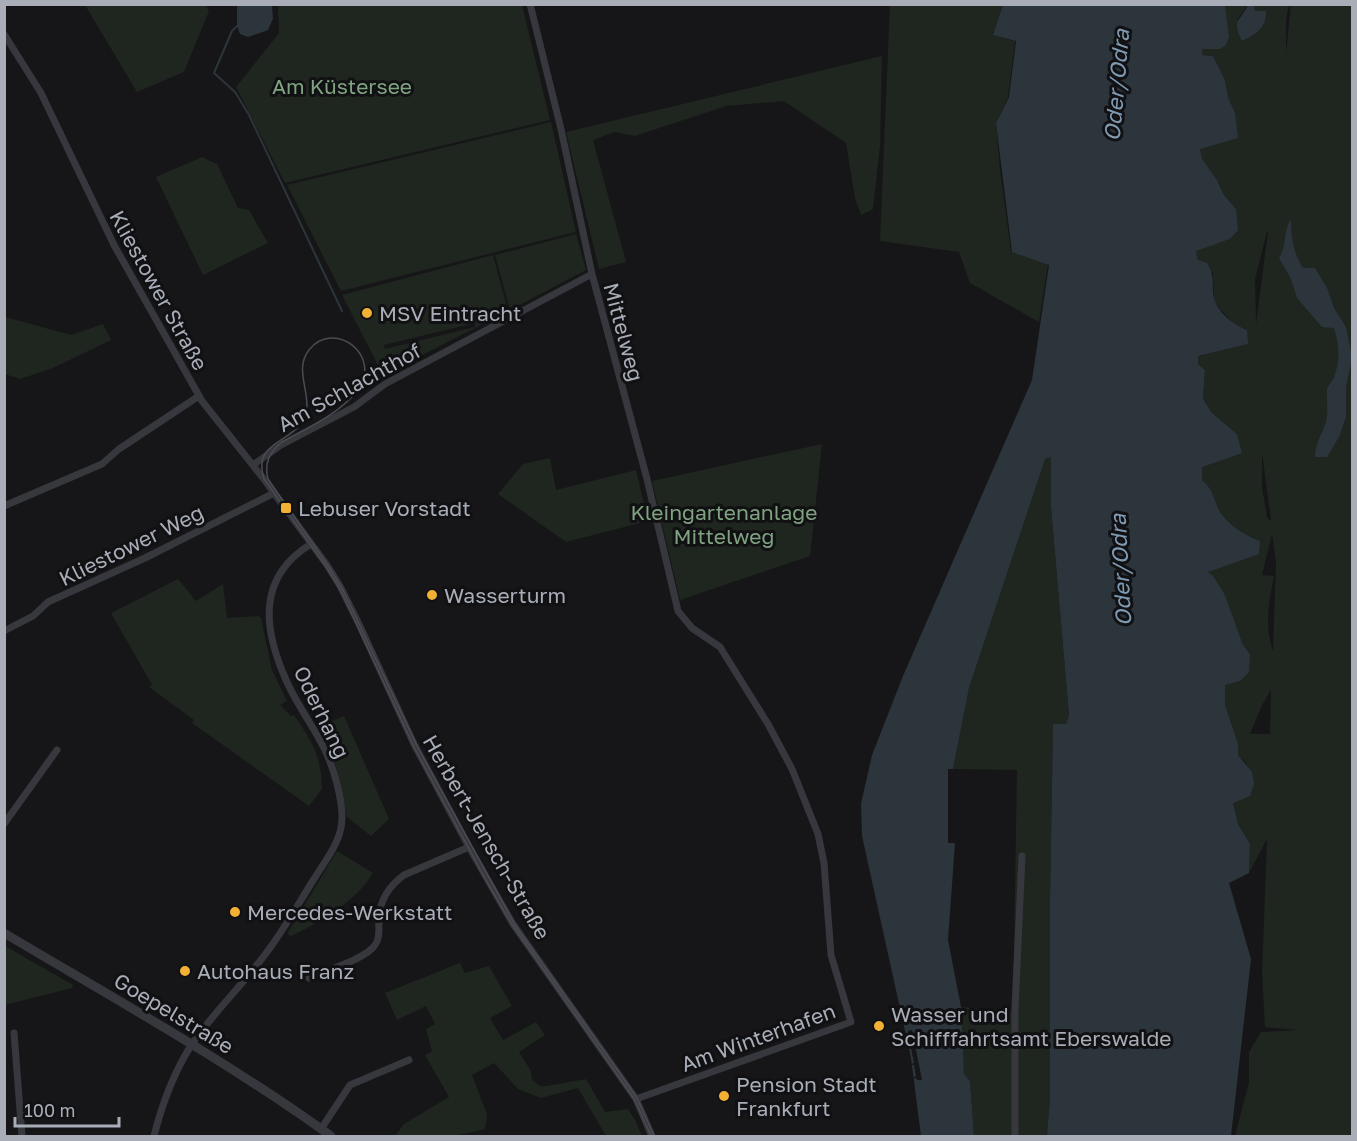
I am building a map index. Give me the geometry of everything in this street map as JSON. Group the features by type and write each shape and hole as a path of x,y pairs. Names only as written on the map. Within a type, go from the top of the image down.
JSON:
{"street":[{"name":"Mittelweg","path":"530,4 561,129 592,274 678,611 692,628 720,647"},
{"name":"Kliestower Straße","path":"4,34 41,93 114,245 199,396 311,544"},
{"name":"Am Schlachthof","path":"253,465 281,445 354,407 385,384 592,274"},
{"path":"4,506 102,464 119,449 199,396"},
{"name":"Kliestower Weg","path":"4,631 33,616 48,602 145,558 274,493"},
{"name":"Herbert-Jensch-Straße","path":"311,544 327,565 354,613 411,737 513,924 636,1099 652,1137"},
{"name":"Oderhang","path":"154,1137 167,1093 192,1044 273,945 333,850 339,832 342,818 334,775 326,752 286,681 275,651 269,620 270,592 280,574 298,552 311,544"},
{"name":"Am Winterhafen","path":"636,1099 851,1022 831,955 824,863 818,834 787,760 768,724 720,647"},
{"path":"4,824 57,750"},
{"path":"309,978 362,955 375,946 379,934 382,902 394,882 404,875 469,847"},
{"path":"1015,1137 1015,1008 1022,856"},
{"name":"Goepelstraße","path":"4,933 192,1044 331,1137"},
{"path":"14,1033 22,1137"},
{"path":"321,1129 350,1085 409,1060"}],"green space":[{"path":"85,5 206,5 209,11 184,72 137,92"},
{"name":"Am Küstersee","path":"279,5 522,5 550,120 285,183 236,87 279,33"},
{"path":"890,5 1003,5 993,35 1015,41 1008,97 996,123 1000,170 1011,251 1048,264 1039,322 970,283 959,252 880,241"},
{"path":"1225,5 1248,5 1237,20 1254,11 1254,5 1289,5 1286,20 1286,53 1291,5 1352,5 1352,1136 1235,1136 1249,1082 1249,1052 1261,1032 1298,1030 1265,1027 1262,973 1267,839 1249,873 1250,844 1238,824 1233,803 1247,764 1238,755 1238,744 1225,705 1225,684 1240,681 1250,654 1243,645 1225,595 1207,572 1260,541 1240,531 1228,521 1202,480 1202,467 1237,434 1211,412 1203,397 1205,370 1198,364 1198,356 1248,344 1214,300 1213,273 1198,260 1196,250 1230,239 1236,209 1224,195 1217,180 1201,159 1200,149 1235,113 1228,97 1225,80 1213,56 1202,55 1201,49 1220,49","holes":["1267,232 1268,232 1256,324 1255,279","1262,453 1270,521 1267,517 1262,487","1272,534 1276,562 1273,651 1268,623 1274,576 1262,575","1271,690 1270,734 1250,734"]},
{"path":"882,56 880,146 873,209 861,215 855,198 846,143 784,101 726,106 635,136 614,132 593,140 626,262 599,269 566,132"},
{"path":"551,122 576,232 341,291 287,185"},
{"path":"202,157 217,164 238,208 249,210 268,243 203,275 156,177"},
{"path":"576,234 586,270 510,310 495,255"},
{"path":"493,255 508,311 383,375 342,295","holes":["475,323 475,327 385,349 384,345"]},
{"path":"5,317 71,335 103,324 111,340 53,368 20,379 5,374"},
{"name":"Kleingartenanlage Mittelweg","path":"822,444 810,556 680,600 652,481"},
{"path":"1051,457 1051,507 1069,715 1066,724 1053,725 1050,1096 1047,1136 974,1136 970,1081 964,1074 962,1058 961,1007 1013,1011 1017,770 953,769 969,688 1045,459"},
{"path":"550,458 556,490 636,470 648,521 566,542 498,494 523,464"},
{"path":"178,579 196,601 223,584 227,618 259,616 261,618 272,670 287,701 280,705 291,716 294,715 318,758 322,789 309,806 192,723 194,720 149,687 152,685 111,613"},
{"path":"344,716 389,819 371,836 347,817 336,767 330,749 318,727"},
{"path":"337,851 373,873 357,893 336,910 291,936 287,934"},
{"path":"5,946 73,985 72,988 5,1005"},
{"path":"460,963 465,973 489,966 512,1006 490,1018 503,1040 536,1022 545,1035 519,1052 531,1071 532,1080 540,1086 547,1086 586,1079 605,1112 628,1109 642,1136 606,1136 578,1088 541,1098 518,1089 494,1063 472,1075 487,1114 485,1129 454,1136 395,1136 404,1124 449,1097 425,1055 432,1051 426,1029 435,1024 426,1006 397,1020 385,993"}],"water":[{"path":"237,5 272,5 273,19 268,30 248,37 240,34 237,26"},
{"name":"Oder/Odra","path":"1003,5 1225,5 1229,37 1226,45 1220,49 1202,49 1202,55 1213,56 1225,80 1228,97 1235,113 1238,138 1200,149 1202,159 1217,180 1224,195 1236,209 1238,230 1230,239 1196,251 1198,260 1207,263 1210,269 1217,306 1228,318 1247,330 1248,344 1198,356 1198,364 1205,370 1203,398 1211,412 1237,434 1242,453 1202,467 1202,480 1210,489 1228,521 1240,531 1260,541 1259,554 1208,572 1225,595 1243,645 1250,654 1249,672 1240,681 1225,685 1225,705 1238,744 1238,755 1252,772 1254,784 1250,796 1233,803 1238,824 1250,844 1249,873 1229,883 1251,959 1231,1136 1047,1136 1050,1096 1053,724 1066,724 1069,715 1051,507 1051,457 1045,459 969,688 953,769 948,769 948,843 955,843 948,940 961,1007 964,1074 970,1081 974,1136 921,1136 911,1058 862,836 861,804 872,755 903,676 1032,380 1049,265 1012,252 996,123 1009,97 1016,41 993,35"},
{"path":"1248,5 1254,5 1255,11 1266,11 1266,17 1260,30 1242,41 1237,25"},
{"path":"1291,219 1292,238 1297,256 1303,268 1315,268 1327,288 1334,308 1346,327 1352,357 1346,387 1346,417 1339,437 1327,457 1315,457 1315,452 1326,422 1327,389 1336,371 1338,346 1334,328 1322,327 1297,298 1291,279 1279,258"}],"pier":[{"path":"912,1030 922,1080 911,1079 916,1076 914,1065 909,1065 914,1063 910,1043 905,1042 909,1041 908,1031"}],"waterway":[{"path":"237,26 232,31 214,73 235,92 249,115 342,311"}],"tram line":[{"path":"651,1136 635,1100 513,926 487,882 415,749 341,591 264,479 262,467 267,451 294,431 301,424 305,415 307,406 303,377 304,359 309,350 319,341 331,338 352,345 360,354 364,365 364,378 357,391 341,407 278,446 267,463 268,479 343,590 418,748 515,925 637,1098 654,1136"}],"place":[{"name":"MSV Eintracht","path":"367,313"},
{"name":"Lebuser Vorstadt","path":"286,508"},
{"name":"Wasserturm","path":"432,595"},
{"name":"Mercedes-Werkstatt","path":"235,912"},
{"name":"Autohaus Franz","path":"185,971"},
{"name":"Wasser und Schifffahrtsamt Eberswalde","path":"879,1026"},
{"name":"Pension Stadt Frankfurt","path":"724,1096"}]}
